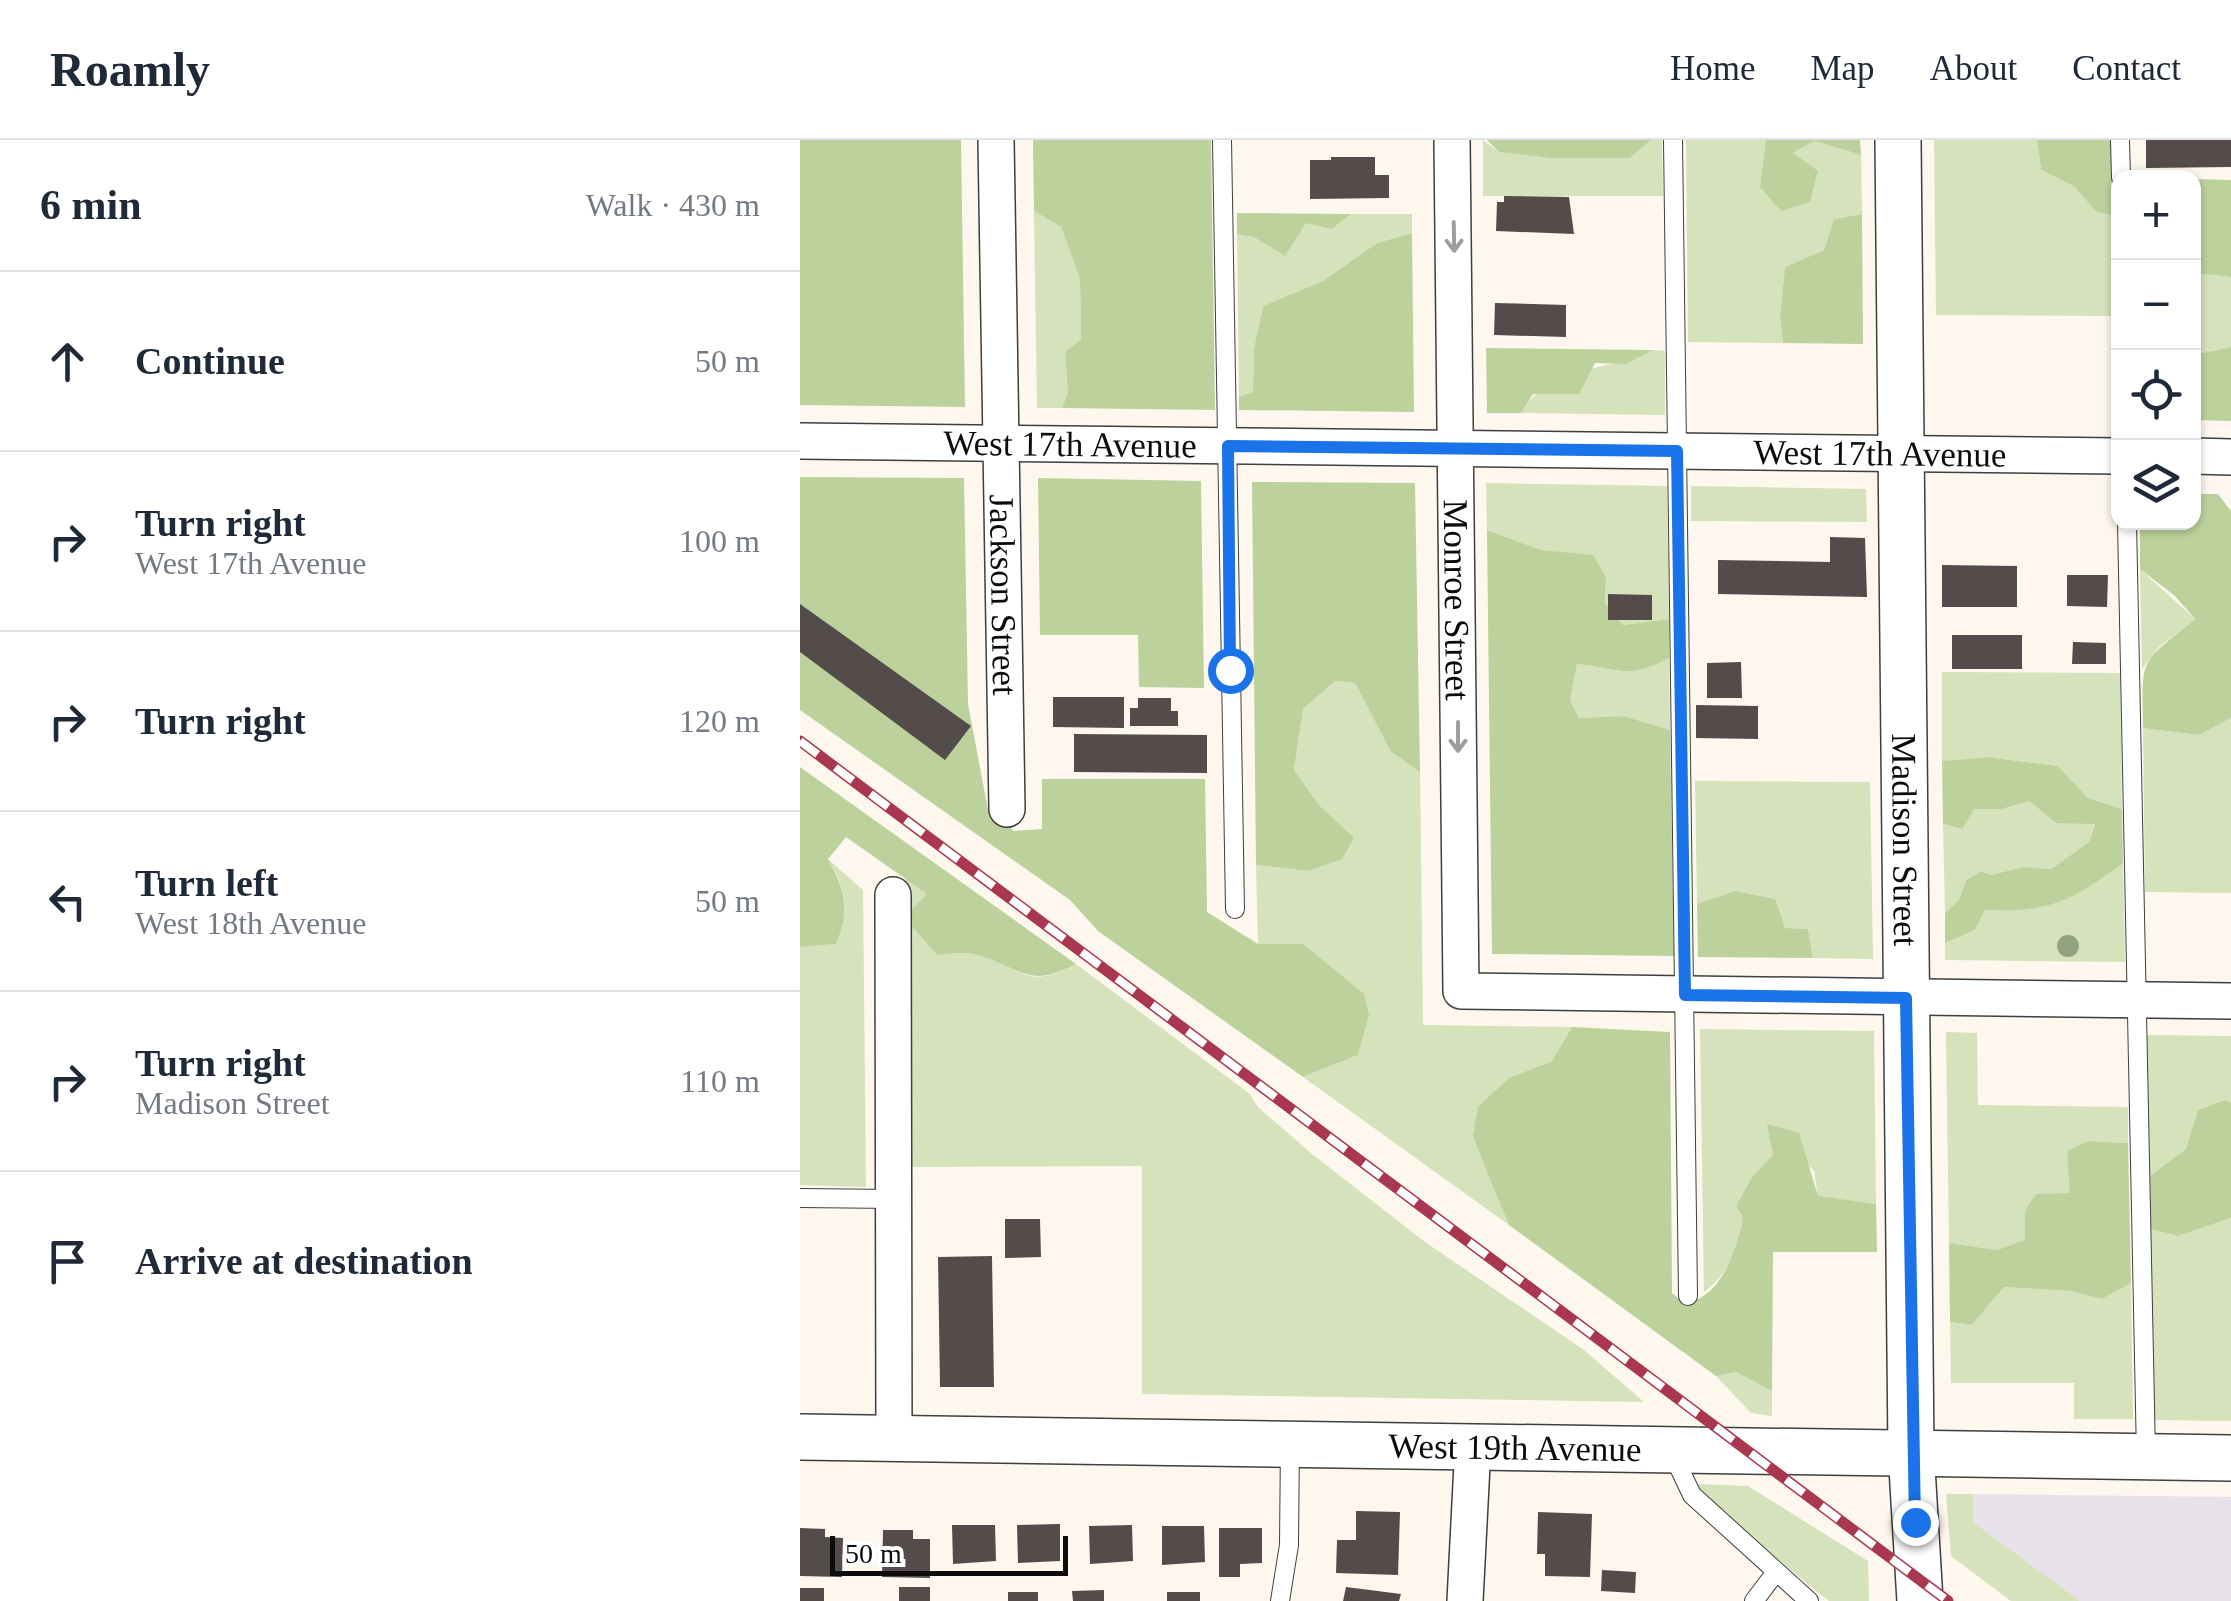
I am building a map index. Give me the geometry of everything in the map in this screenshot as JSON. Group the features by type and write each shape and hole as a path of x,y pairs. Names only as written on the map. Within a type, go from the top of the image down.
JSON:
{"street":[{"name":"Jackson Street","path":"996,140 1004,444 1007,809"},
{"name":"Monroe Street","path":"1452,140 1458,448 1459,985 1468,993 1685,995"},
{"name":"Madison Street","path":"1898,140 1911,1451 1920,1601"},
{"name":"West 17th Avenue","path":"800,441 2111,456"},
{"path":"2201,456 2231,457"},
{"path":"893,896 894,1439"},
{"path":"1685,995 2231,1001"},
{"name":"West 19th Avenue","path":"800,1438 2231,1458"},
{"path":"1465,1601 1473,1445"}],"lane":[{"path":"1222,140 1234,908"},
{"path":"1673,140 1688,1296"},
{"path":"2120,140 2121,170"},
{"path":"2128,530 2146,1456"},
{"path":"800,1198 895,1199"},
{"path":"1280,1601 1288,1546 1290,1443"},
{"path":"1670,1448 1692,1495 1810,1601"},
{"path":"1754,1601 1776,1572"}],"shaded area":[{"path":"1973,1494 2231,1497 2231,1601 2080,1601 1973,1522"}],"green space":[{"path":"800,140 961,140 965,407 800,405"},
{"path":"1033,140 1211,140 1215,410 1062,408 1068,392 1065,352 1081,339 1080,279 1061,227 1034,211"},
{"path":"1483,140 1499,152 1549,158 1630,158 1651,140 1662,140 1663,196 1483,196"},
{"path":"1487,140 1651,140 1630,158 1549,158 1499,152"},
{"path":"1686,140 1766,140 1760,187 1792,154 1814,141 1861,155 1862,214 1834,219 1824,250 1785,267 1780,317 1783,343 1688,342"},
{"path":"1766,140 1860,140 1861,155 1814,141 1793,153 1818,171 1810,202 1781,211 1760,187"},
{"path":"1934,140 2037,140 2041,170 2075,187 2096,212 2111,215 2111,316 1936,315"},
{"path":"2037,140 2111,140 2111,215 2096,212 2075,187 2041,170"},
{"path":"2201,179 2231,180 2231,277 2201,274"},
{"path":"1034,211 1061,227 1080,279 1081,339 1065,352 1068,392 1062,408 1037,408"},
{"path":"1237,213 1351,214 1332,229 1306,223 1285,256 1254,237 1237,234"},
{"path":"1351,214 1412,214 1412,233 1377,243 1323,281 1263,306 1254,348 1253,393 1239,397 1237,234 1254,236 1285,256 1306,222 1332,229"},
{"path":"1862,214 1863,344 1783,343 1780,317 1785,267 1824,250 1834,219"},
{"path":"1412,233 1414,412 1239,410 1239,397 1253,392 1254,348 1263,306 1323,281 1377,243"},
{"path":"2201,274 2231,277 2231,347 2203,353"},
{"path":"2231,347 2231,421 2201,420 2203,353"},
{"path":"1486,348 1653,350 1625,364 1595,363 1579,394 1533,394 1521,413 1487,413"},
{"path":"1653,350 1665,351 1665,415 1521,413 1548,385"},
{"path":"800,477 964,478 968,704 988,810 1014,831 1042,829 1042,779 1205,779 1207,912 1258,944 1303,944 1364,994 1369,1015 1358,1055 1303,1077 1098,931 1070,900 800,710"},
{"path":"1038,478 1201,481 1204,688 1139,687 1138,635 1040,635"},
{"path":"1252,482 1415,483 1420,772 1391,752 1355,683 1335,681 1303,709 1294,770 1319,805 1354,838 1342,859 1308,871 1256,865"},
{"path":"1486,483 1667,486 1669,619 1623,625 1605,603 1606,577 1593,556 1541,550 1487,530"},
{"path":"1691,486 1866,489 1867,522 1691,521"},
{"path":"2201,494 2218,494 2231,511 2231,718 2199,735 2143,728 2144,674 2148,663 2195,619 2175,596 2140,569 2140,530 2201,530"},
{"path":"1487,530 1541,550 1593,555 1606,577 1605,603 1623,625 1669,619 1669,658 1633,671 1577,664 1570,700 1579,718 1624,716 1670,730 1674,956 1492,954"},
{"path":"2140,569 2195,619 2159,647 2142,669"},
{"path":"1669,658 1670,730 1624,716 1579,718 1570,700 1577,664 1633,671"},
{"path":"1942,672 2120,673 2122,809 2088,798 2058,766 1988,757 1942,761"},
{"path":"1335,681 1355,683 1391,752 1420,772 1423,1025 1572,1027 1552,1061 1509,1078 1494,1189 1509,1225 1303,1077 1358,1055 1303,944 1258,944 1256,865 1308,871 1354,839 1319,805 1294,770 1303,709"},
{"path":"2231,718 2231,893 2145,892 2143,728 2199,735"},
{"path":"1988,757 2058,766 2088,798 2122,809 2123,863 2059,902 2026,909 1985,910 1975,930 1945,943 1945,913 1959,900 1966,880 1981,871 1991,875 2023,867 2051,869 2089,842 2095,824 2056,823 2029,801 2002,809 1974,809 1962,829 1943,824 1942,761"},
{"path":"800,767 1076,964 1036,976 973,954 937,955 912,926 911,910 927,894 846,837 828,859 839,881 845,910 836,944 800,947"},
{"path":"1695,781 1870,782 1873,959 1813,958 1808,929 1785,928 1734,891 1697,904"},
{"path":"2029,801 2056,823 2095,823 2089,842 2051,869 2023,867 1991,875 1981,871 1966,880 1959,900 1945,913 1943,824 1961,829 1974,809 2002,809"},
{"path":"828,859 863,890 866,1187 800,1185 800,947 836,944 845,910 839,881"},
{"path":"2123,863 2125,962 1945,960 1945,943 1975,930 1985,910 2026,909 2059,901"},
{"path":"905,878 928,894 937,955 973,954 1035,977 1076,964 1250,1094 1258,1107 1312,1154 1425,1242 1584,1350 1644,1402 1142,1394 1142,1166 908,1167"},
{"path":"1734,891 1775,899 1785,928 1808,929 1813,958 1698,957 1697,904"},
{"path":"1572,1027 1670,1032 1672,1293 1684,1303 1708,1293 1725,1271 1743,1218 1736,1206 1752,1177 1773,1155 1767,1124 1799,1133 1818,1196 1876,1204 1877,1252 1773,1252 1772,1391 1736,1372 1716,1376 1509,1225 1473,1136 1478,1107 1509,1078 1552,1061"},
{"path":"1700,1029 1874,1031 1876,1204 1818,1197 1814,1171 1768,1124 1773,1156 1752,1177 1736,1206 1743,1218 1734,1250 1720,1277 1704,1292"},
{"path":"1946,1032 1977,1033 1978,1105 2128,1107 2128,1143 2089,1141 2070,1193 2025,1211 2026,1240 1997,1250 1949,1243"},
{"path":"2147,1035 2231,1036 2231,1103 2225,1100 2198,1110 2187,1149 2150,1176"},
{"path":"2225,1100 2231,1103 2231,1218 2178,1236 2151,1229 2150,1176 2186,1149 2198,1110"},
{"path":"2089,1141 2128,1143 2131,1283 2102,1299 2071,1291 2004,1287 1972,1325 1950,1322 1949,1243 1997,1250 2025,1240 2025,1211 2036,1194 2070,1193 2067,1151"},
{"path":"2231,1218 2231,1421 2155,1420 2151,1229 2178,1236"},
{"path":"2131,1283 2133,1419 2074,1419 2074,1383 1951,1383 1950,1322 1972,1325 2004,1287 2071,1291 2102,1299"},
{"path":"1736,1372 1772,1391 1772,1416 1751,1413 1716,1376"},
{"path":"1697,1484 1748,1486 1868,1561 1869,1601 1829,1601 1706,1502"},
{"path":"1946,1494 1973,1494 1973,1522 2080,1601 2011,1601 1951,1556"}],"building":[{"path":"2146,140 2231,140 2231,167 2146,168"},
{"path":"1375,157 1375,175 1389,175 1389,198 1310,199 1310,160"},
{"path":"1504,196 1569,197 1574,234 1496,231 1497,202 1504,202"},
{"path":"1495,303 1566,305 1566,337 1494,335"},
{"path":"1830,537 1865,538 1867,597 1718,594 1718,560 1830,562"},
{"path":"1942,565 2017,566 2017,607 1942,607"},
{"path":"2067,575 2108,575 2107,607 2067,606"},
{"path":"1608,594 1652,595 1652,620 1608,620"},
{"path":"800,604 971,726 945,760 800,652"},
{"path":"1952,635 2022,635 2022,669 1952,669"},
{"path":"2073,642 2106,643 2106,664 2072,664"},
{"path":"1741,662 1742,698 1707,698 1707,663"},
{"path":"1053,697 1124,697 1124,728 1053,727"},
{"path":"1138,698 1171,698 1171,711 1178,711 1178,726 1130,726 1130,708 1138,708"},
{"path":"1696,705 1758,706 1758,739 1696,738"},
{"path":"1074,734 1207,735 1207,773 1074,772"},
{"path":"1005,1219 1040,1219 1041,1257 1005,1258"},
{"path":"992,1256 994,1387 940,1387 938,1257"},
{"path":"1356,1511 1400,1512 1398,1575 1336,1573 1337,1540 1356,1540"},
{"path":"1538,1512 1592,1514 1590,1577 1545,1576 1545,1554 1537,1554"},
{"path":"1060,1524 1060,1561 1018,1563 1017,1525"},
{"path":"952,1525 995,1525 996,1561 953,1564"},
{"path":"1132,1525 1133,1561 1090,1564 1089,1526"},
{"path":"1162,1526 1204,1526 1205,1562 1162,1565"},
{"path":"800,1528 825,1529 825,1537 843,1538 842,1577 800,1576"},
{"path":"1219,1528 1262,1528 1262,1563 1240,1564 1240,1577 1219,1577"},
{"path":"883,1530 913,1530 913,1539 930,1539 930,1578 882,1577"},
{"path":"1602,1570 1636,1572 1635,1593 1601,1591"},
{"path":"899,1587 930,1587 930,1601 899,1601"},
{"path":"1346,1587 1401,1594 1399,1601 1343,1601"},
{"path":"800,1588 824,1588 824,1601 800,1601"},
{"path":"1104,1590 1104,1601 1073,1601 1072,1591"},
{"path":"1008,1592 1038,1592 1038,1601 1008,1601"},
{"path":"1167,1592 1200,1592 1200,1601 1167,1601"}],"railway":[{"path":"800,741 1948,1601"}],"route":[{"path":"1230,670 1228,446 1677,451 1685,995 1906,998 1915,1522"}]}
